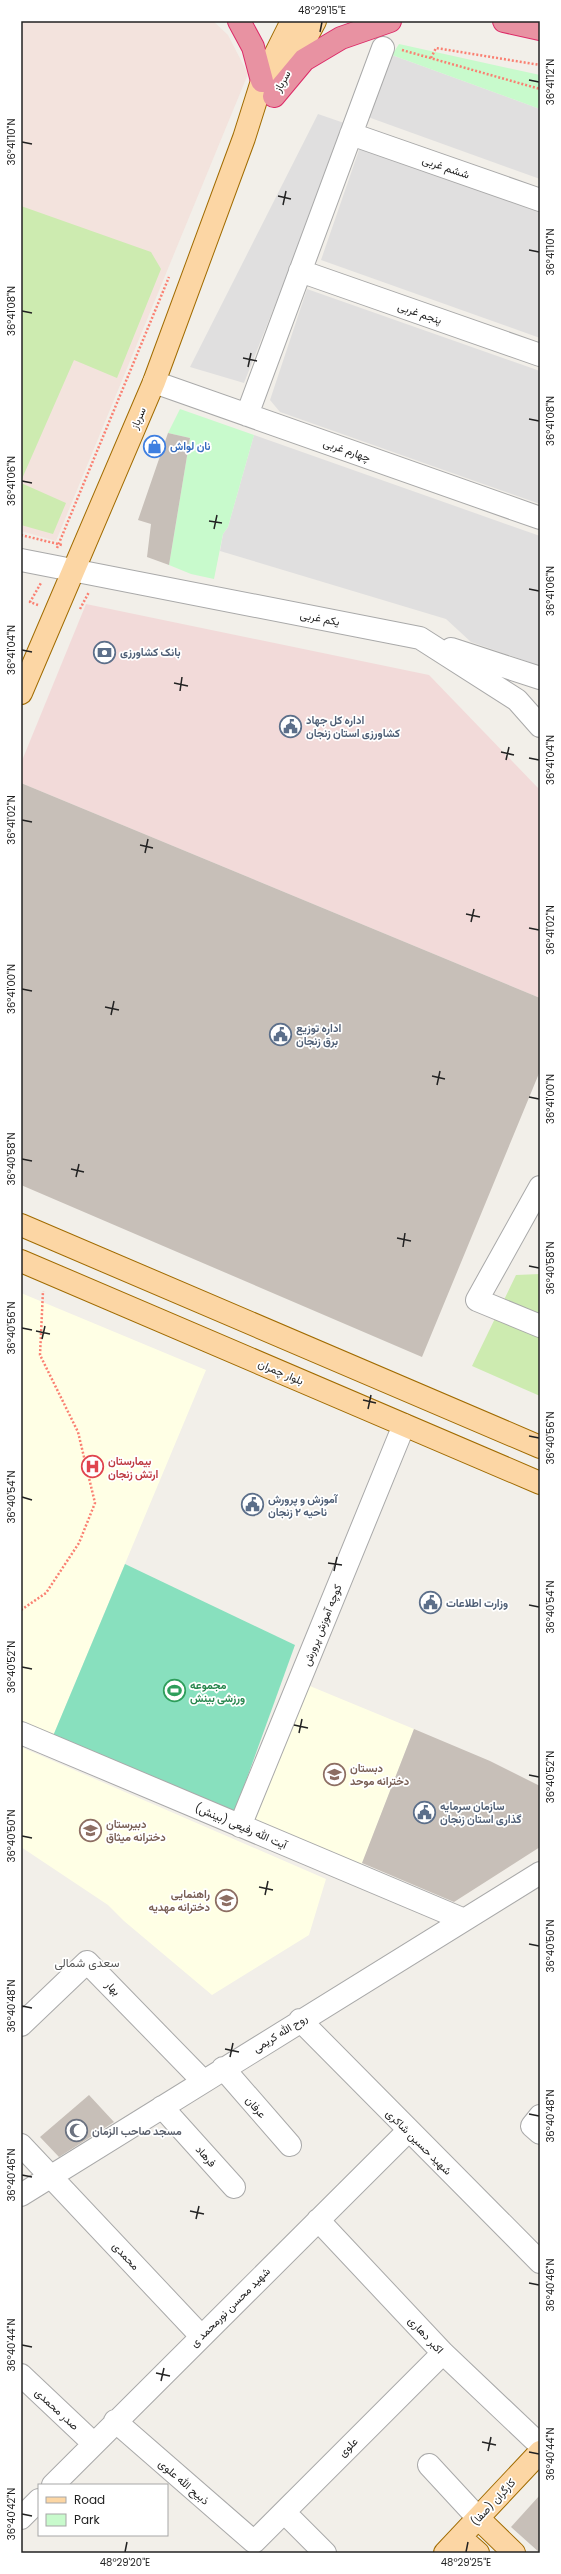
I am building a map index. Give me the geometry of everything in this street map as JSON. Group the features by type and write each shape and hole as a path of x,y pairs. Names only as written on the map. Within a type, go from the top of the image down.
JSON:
{"highway":[{"path":"239,21 253,47 268,88 304,60 341,38 390,21"},
{"path":"504,21 540,29"}],"main road":[{"name":"سرباز","path":"22,688 154,382 244,138 268,88 292,21"},
{"name":"سرباز","path":"268,88 316,21"},
{"path":"21,1225 540,1446"},
{"name":"بلوار چمران","path":"21,1261 540,1483"},
{"path":"404,1425 417,1394"},
{"name":"کارگران (صفا)","path":"445,2553 540,2452"},
{"path":"478,2518 514,2553"},
{"path":"460,2537 478,2553"}],"street":[{"path":"247,415 383,48"},
{"name":"ششم غربی","path":"351,134 540,200"},
{"name":"پنجم غربی","path":"300,271 540,355"},
{"name":"چهارم غربی","path":"154,382 540,518"},
{"name":"یکم غربی","path":"21,560 74,569 420,638 517,700 540,726"},
{"path":"420,638 540,678"},
{"path":"540,1187 477,1300 540,1326"},
{"name":"کوچه آموزش پرورش","path":"240,1826 404,1425"},
{"name":"آیت الله رفیعی (بینش)","path":"21,1733 462,1919"},
{"name":"روح الله کریمی","path":"21,2195 462,1919 540,1872"},
{"name":"بهار","path":"21,2025 87,1962 203,2081"},
{"name":"شهید حسین شاکری","path":"300,2020 408,2131 540,2262"},
{"name":"عرفان","path":"223,2068 290,2145"},
{"name":"فرهاد","path":"162,2106 234,2187"},
{"name":"شهید محسن نورمحمد ی","path":"54,2484 115,2421 408,2131"},
{"name":"محمدی","path":"21,2145 201,2336"},
{"name":"اکبر دهاری","path":"318,2220 443,2353 540,2445"},
{"name":"علوی","path":"254,2542 443,2353"},
{"name":"صدر محمدی","path":"21,2375 93,2443"},
{"name":"ذبیح الله علوی","path":"115,2421 254,2542"},
{"path":"429,2465 478,2518"},
{"path":"21,2518 38,2501"},
{"path":"284,2512 325,2553"}],"path":[{"path":"383,48 387,47 431,58 540,89"},
{"path":"431,58 436,48 540,65"},
{"path":"21,535 59,545 172,271"},
{"path":"21,1610 46,1593 79,1543 95,1503 78,1432 40,1355 44,1271"}],"shaded area":[{"path":"21,21 213,21 228,35 248,74 56,541 21,531"},
{"path":"392,55 540,109 540,179 368,117"},
{"path":"318,114 347,124 244,383 190,367"},
{"path":"360,147 540,211 540,338 321,260"},
{"path":"307,289 540,371 540,504 280,412 270,400"},
{"path":"254,435 540,536 540,666 471,642 446,619 220,551 223,534 228,527"},
{"path":"86,604 429,675 540,790 540,998 21,783 21,763"},
{"name":"بیمارستان ارتش زنجان","path":"21,1293 206,1370 53,1736 21,1723"},
{"name":"دبستان دخترانه موحد","path":"305,1684 414,1729 362,1864 254,1820"},
{"path":"21,1747 326,1879 309,1935 212,1995 124,1921 108,1905 21,1847"}],"green space":[{"path":"399,44 540,75 540,109 392,55"},
{"path":"21,206 151,252 161,269 117,378 74,360 21,481"},
{"path":"180,409 254,435 228,527 223,534 214,579 191,574 169,565 190,438 168,433"},
{"path":"21,483 66,503 53,534 21,525"},
{"path":"540,1274 540,1396 472,1366 516,1275"},
{"name":"مجموعه ورزشی بینش","path":"125,1564 295,1645 234,1814 53,1736"}],"building":[{"path":"168,433 190,438 169,565 147,557 151,524 138,520"},
{"name":"اداره توزیع برق زنجان","path":"21,783 540,998 540,1071 422,1357 21,1185"},
{"path":"414,1729 490,1761 540,1786 540,1847 454,1902 362,1863"},
{"name":"مسجد صاحب الزمان","path":"89,2095 114,2122 59,2157 40,2137"},
{"path":"540,2495 540,2553 511,2527"}],"place":[{"name":"نان لواش","path":"155,446"},
{"name":"بانک کشاورزی","path":"105,652"},
{"name":"اداره کل جهاد کشاورزی استان زنجان","path":"291,726"},
{"name":"اداره توزیع برق زنجان","path":"280,1034"},
{"name":"بیمارستان ارتش زنجان","path":"93,1467"},
{"name":"آموزش و پرورش ناحیه ۲ زنجان","path":"253,1505"},
{"name":"وزارت اطلاعات","path":"431,1603"},
{"name":"مجموعه ورزشی بینش","path":"175,1691"},
{"name":"دبستان دخترانه موحد","path":"334,1774"},
{"name":"سازمان سرمایه گذاری استان زنجان","path":"425,1812"},
{"name":"دبیرستان دخترانه میثاق","path":"91,1830"},
{"name":"راهنمایی دخترانه مهدیه","path":"226,1900"},
{"name":"مسجد صاحب الزمان","path":"77,2131"}],"district":[{"name":"سعدی شمالی","path":"87,1962"}]}
